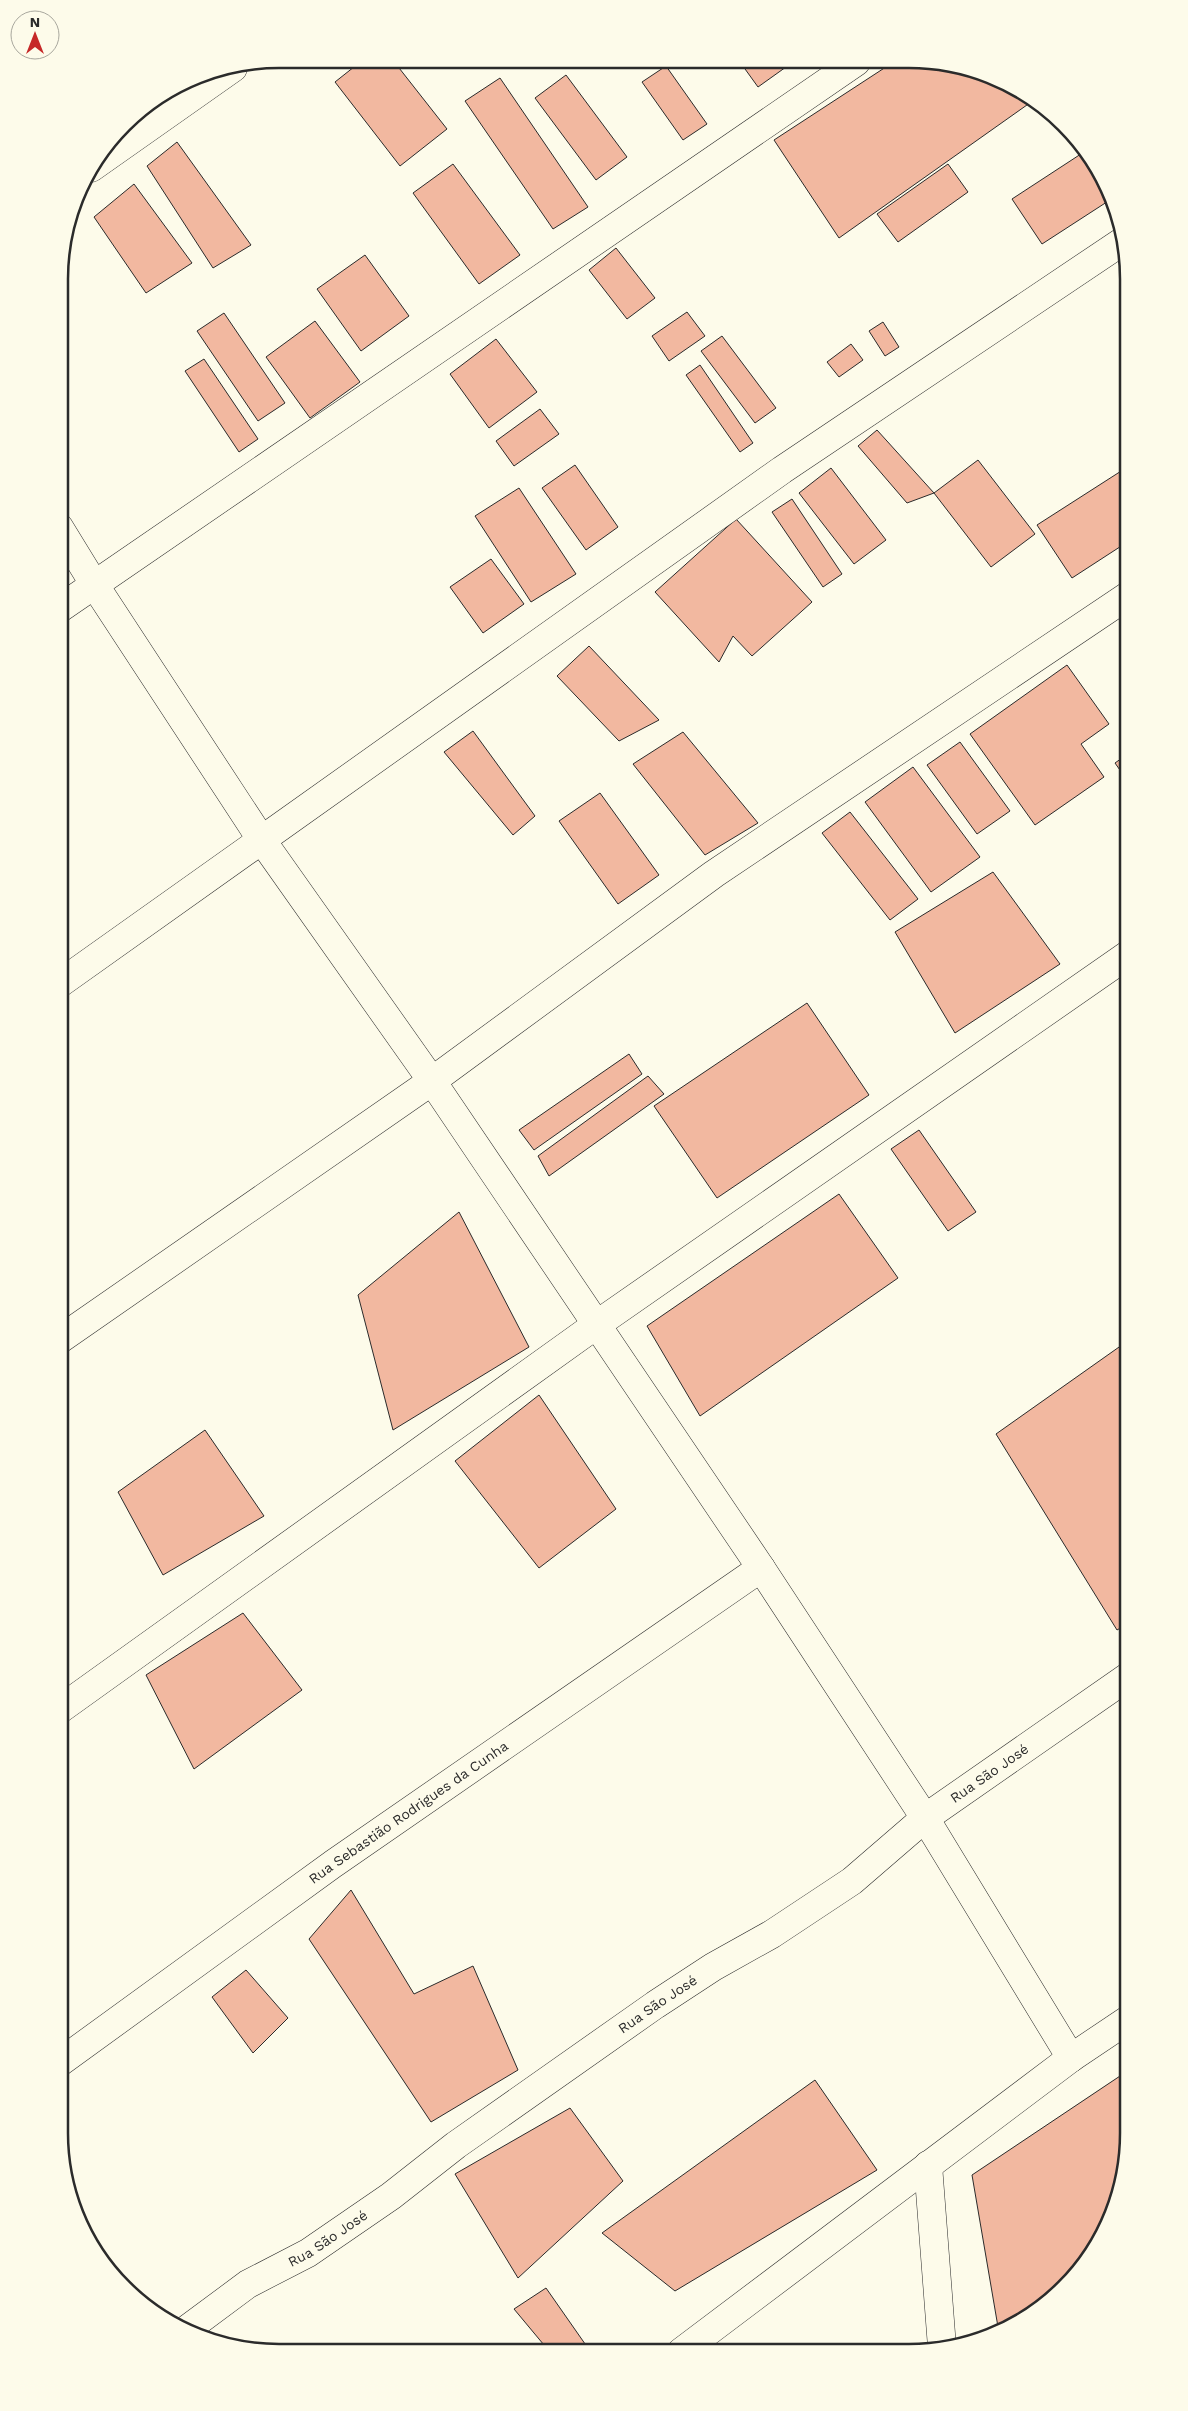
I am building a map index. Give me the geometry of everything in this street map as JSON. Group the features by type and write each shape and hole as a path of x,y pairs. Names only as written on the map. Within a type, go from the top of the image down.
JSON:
{"street":[{"path":"68,603 557,269 847,68"},
{"path":"105,158 221,76"},
{"path":"68,978 260,839 782,470 1118,245"},
{"path":"68,542 260,839 432,1081 761,1568 925,1818 1071,2058"},
{"path":"68,1334 432,1081 714,874 1120,602"},
{"path":"68,1704 596,1325 1120,960"},
{"name":"Rua Sebastião Rodrigues da Cunha","path":"68,2056 326,1870 761,1568"},
{"name":"Rua São José","path":"193,2325 248,2284 308,2253 391,2196 456,2145 596,2049 655,2005 712,1968 772,1934 852,1881 925,1818 1120,1682"},
{"path":"692,2344 1071,2058 1120,2024"},
{"path":"928,2165 942,2341"}],"building":[{"path":"353,68 399,68 447,129 400,166 335,82"},
{"path":"663,68 667,68 707,124 683,140 642,82"},
{"path":"744,68 785,68 758,87"},
{"path":"884,68 937,69 964,75 1003,89 1028,104 839,238 774,140"},
{"path":"566,75 627,157 596,180 535,98"},
{"path":"500,78 588,207 553,229 465,101"},
{"path":"177,142 251,245 213,268 147,166"},
{"path":"1080,154 1099,185 1106,203 1042,244 1012,199"},
{"path":"453,164 520,255 479,284 413,193"},
{"path":"948,164 968,192 898,242 877,214"},
{"path":"134,184 192,263 146,293 94,217"},
{"path":"616,248 655,298 627,319 589,270"},
{"path":"365,255 409,316 361,351 317,289"},
{"path":"687,312 705,336 669,361 652,336"},
{"path":"224,313 285,403 258,421 197,331"},
{"path":"315,321 360,382 310,418 266,357"},
{"path":"883,322 899,347 885,356 869,331"},
{"path":"722,336 776,408 755,423 701,351"},
{"path":"496,339 537,392 489,428 450,374"},
{"path":"851,344 863,360 839,377 827,362"},
{"path":"204,359 258,439 239,452 185,371"},
{"path":"700,365 753,443 740,452 686,375"},
{"path":"540,409 559,434 514,466 496,441"},
{"path":"877,430 934,493 907,503 858,446"},
{"path":"978,460 1035,534 991,567 934,493"},
{"path":"575,465 618,527 586,550 542,488"},
{"path":"831,468 886,540 854,564 799,493"},
{"path":"1120,472 1120,547 1072,578 1037,525"},
{"path":"519,488 576,574 531,602 475,516"},
{"path":"792,499 842,574 823,587 772,512"},
{"path":"736,519 812,602 752,656 733,636 719,662 655,592"},
{"path":"491,559 524,604 483,633 450,587"},
{"path":"589,646 659,720 619,741 557,676"},
{"path":"1067,665 1109,724 1081,744 1104,777 1035,825 970,734"},
{"path":"473,731 535,816 513,835 444,752"},
{"path":"683,732 758,823 705,855 633,764"},
{"path":"960,742 1010,811 977,834 927,765"},
{"path":"1120,759 1120,770 1115,763"},
{"path":"913,767 980,857 931,892 865,802"},
{"path":"600,793 659,875 618,904 559,821"},
{"path":"850,812 918,899 890,920 822,833"},
{"path":"993,872 1060,964 955,1033 895,932"},
{"path":"807,1003 869,1095 717,1198 654,1106"},
{"path":"629,1054 642,1074 534,1150 519,1130"},
{"path":"648,1076 664,1094 549,1176 538,1156"},
{"path":"919,1130 976,1212 948,1231 891,1149"},
{"path":"839,1194 898,1278 700,1416 647,1326"},
{"path":"459,1212 529,1347 393,1430 358,1295"},
{"path":"1120,1346 1120,1628 1117,1630 996,1434"},
{"path":"539,1395 616,1509 539,1568 455,1461"},
{"path":"205,1430 264,1516 163,1575 118,1492"},
{"path":"243,1613 302,1690 194,1769 146,1675"},
{"path":"351,1890 414,1994 473,1966 518,2070 431,2122 309,1939"},
{"path":"246,1970 288,2018 253,2053 212,1997"},
{"path":"1120,2076 1119,2160 1109,2201 1099,2226 1085,2250 1059,2282 1027,2308 998,2324 972,2175"},
{"path":"815,2080 877,2170 675,2291 602,2233"},
{"path":"570,2108 623,2181 518,2278 455,2174"},
{"path":"546,2288 585,2344 543,2344 514,2309"}]}
